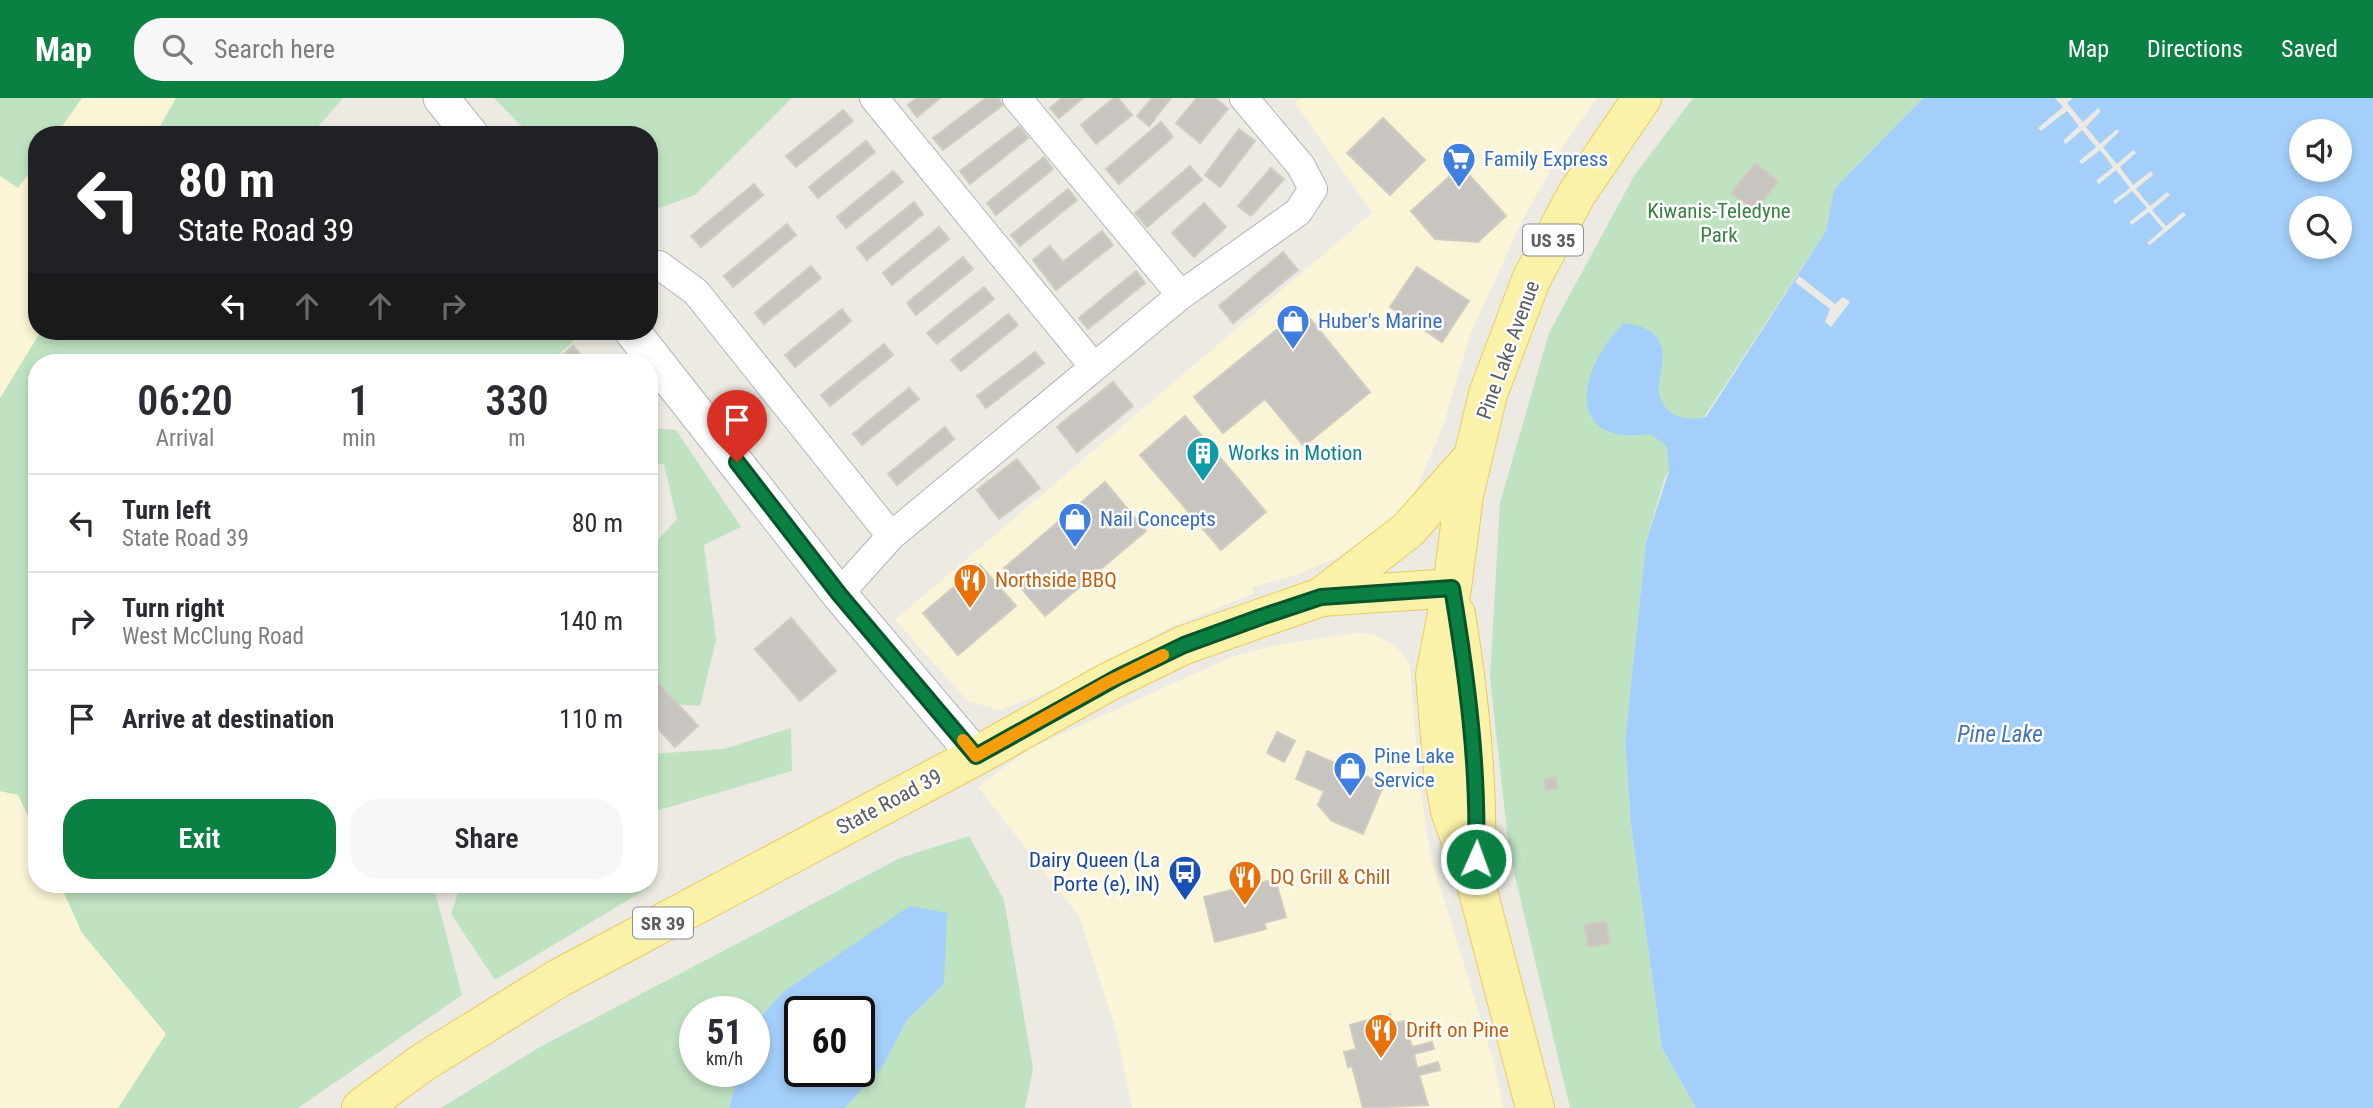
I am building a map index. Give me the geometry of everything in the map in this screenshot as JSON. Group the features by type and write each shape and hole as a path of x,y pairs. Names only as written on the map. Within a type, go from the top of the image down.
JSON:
{"main road":[{"name":"Pine Lake Avenue","path":"1535,1108 1475,880 1477,817 1467,683 1452,588 1464,495 1488,394 1525,293 1576,195 1642,98"},
{"path":"1321,597 1408,530 1473,457"},
{"name":"State Road 39","path":"361,1108 422,1063 559,978 976,756 1108,682 1184,645 1321,597 1452,588"}],"street":[{"path":"441,98 464,126"},
{"path":"874,98 1094,367"},
{"path":"1017,98 1181,295"},
{"path":"839,594 891,536 1094,367 1181,295 1298,212 1313,189 1301,166 1244,98"},
{"path":"659,265 696,292 891,536"},
{"path":"639,340 650,354"},
{"path":"658,364 839,594 976,756"}],"shaded area":[{"path":"60,98 181,98 165,126 44,126"},
{"path":"1300,98 1597,98 1566,142 1523,219 1470,335 1443,426 1414,494 1394,517 1339,557 1296,575 1252,587 1254,593 1164,630 1093,674 1000,710 968,701 895,620 1372,213 1295,103"},
{"path":"28,141 28,340 45,340 37,354 28,354 28,371 0,421 0,149"},
{"path":"1356,633 1375,635 1395,645 1410,664 1418,773 1430,854 1492,1056 1504,1108 1132,1108 1116,1030 1079,916 978,787 1029,749 1231,657 1277,645"},
{"path":"0,767 28,812 28,893 79,893 211,1108 0,1108"}],"green space":[{"path":"0,98 82,98 62,126 28,126 28,174 18,188 0,176"},
{"path":"176,98 343,98 319,126 160,126"},
{"path":"494,98 792,98 695,195 658,209 658,126 521,126"},
{"name":"Kiwanis-Teledyne Park","path":"1693,98 1923,98 1834,189 1826,231 1665,477 1646,542 1625,741 1631,825 1662,1048 1696,1108 1570,1108 1509,851 1490,677 1500,503 1549,333 1634,176"},
{"path":"35,340 575,340 560,354 28,354 28,816 18,795 0,791 0,398"},
{"path":"658,429 676,430 741,527 704,545 716,640 700,706 658,703 658,540 677,519 664,464 658,464"},
{"path":"791,728 792,771 658,810 658,753 724,749"},
{"path":"969,836 1004,900 1033,1069 1025,1108 845,1108 864,1087 875,1087 875,1075 883,1066 907,1020 944,984 783,992 770,1006 770,996 679,996 679,1087 735,1087 729,1108 441,1108 538,1048 900,858"},
{"path":"64,893 435,893 462,995 298,1108 118,1108 166,1034 82,933"},
{"path":"458,893 640,893 495,980 451,914"}],"water":[{"name":"Pine Lake","path":"1923,98 2373,98 2373,1108 1696,1108 1662,1048 1631,825 1625,741 1646,542 1669,471 1667,446 1650,434 1621,435 1602,428 1590,415 1587,399 1589,380 1597,359 1624,323 1642,327 1655,335 1661,345 1663,359 1659,393 1665,407 1683,418 1706,417 1826,231 1834,189"},
{"path":"910,906 947,913 944,984 907,1020 883,1066 875,1075 875,996 784,996 784,1087 864,1087 845,1108 729,1108 735,1087 770,1087 770,1006 783,992"}],"pier":[{"path":"2055,98 2073,98 2067,103 2083,122 2098,108 2101,111 2086,127 2100,144 2117,129 2119,132 2103,147 2117,164 2133,150 2136,153 2120,167 2133,185 2151,171 2153,175 2136,189 2150,206 2167,192 2170,195 2152,210 2166,226 2183,212 2186,215 2150,245 2147,243 2163,229 2149,212 2132,225 2129,222 2147,208 2132,191 2115,204 2113,201 2130,188 2116,170 2099,184 2096,181 2113,167 2100,150 2082,164 2079,161 2096,147 2082,130 2066,144 2063,141 2079,126 2067,111 2041,131 2038,128 2063,107"},
{"path":"1799,276 1835,304 1843,297 1850,302 1831,327 1825,322 1830,309 1795,282"}],"building":[{"path":"917,98 940,98 917,117 908,105"},
{"path":"986,98 998,98 1003,105 943,150 933,138"},
{"path":"1062,98 1083,98 1059,118 1050,108"},
{"path":"1114,98 1118,98 1132,115 1096,144 1081,125"},
{"path":"1152,98 1171,98 1149,126 1137,116"},
{"path":"1197,98 1215,98 1228,109 1200,143 1176,123"},
{"path":"843,110 853,121 796,167 786,156"},
{"path":"1383,118 1425,160 1390,195 1347,153"},
{"path":"1161,122 1173,137 1119,184 1106,169"},
{"path":"1019,126 1028,138 970,184 960,171"},
{"path":"1239,129 1255,141 1220,187 1205,175"},
{"path":"866,141 875,152 818,198 809,187"},
{"path":"1044,157 1053,169 996,215 987,203"},
{"path":"1755,163 1778,181 1755,211 1731,193"},
{"path":"1190,166 1202,180 1147,227 1135,213"},
{"name":"Family Express","path":"1461,166 1506,216 1478,242 1435,239 1411,211"},
{"path":"1271,168 1284,179 1251,216 1238,206"},
{"path":"893,171 903,182 846,228 837,217"},
{"path":"754,184 763,195 701,247 691,236"},
{"path":"1068,189 1077,200 1020,246 1011,235"},
{"path":"914,202 923,214 867,260 857,248"},
{"path":"1204,203 1226,227 1194,257 1172,233"},
{"path":"787,224 796,235 733,287 724,276"},
{"path":"939,227 949,239 892,285 883,273"},
{"path":"1102,231 1113,245 1056,290 1033,260 1050,246 1063,262"},
{"path":"1283,252 1298,270 1233,323 1219,306"},
{"path":"963,257 973,269 916,315 907,303"},
{"path":"811,266 821,278 764,324 755,313"},
{"path":"1417,267 1469,301 1442,342 1390,307"},
{"path":"1136,271 1145,283 1088,329 1079,318"},
{"path":"984,287 994,299 937,344 927,333"},
{"path":"842,309 851,321 795,367 785,355"},
{"name":"Huber's Marine","path":"1302,309 1370,392 1304,446 1265,399 1223,433 1194,397"},
{"path":"1008,314 1018,325 961,371 951,360"},
{"path":"884,344 893,355 830,406 821,395"},
{"path":"573,346 580,354 564,354"},
{"path":"1035,352 1044,363 986,408 977,396"},
{"path":"1113,382 1133,406 1077,452 1057,427"},
{"path":"909,388 919,399 862,445 853,434"},
{"name":"Works in Motion","path":"1185,416 1266,512 1221,550 1140,455"},
{"path":"945,427 954,439 897,485 888,474"},
{"path":"1017,459 1040,488 999,519 977,490"},
{"path":"1105,482 1146,531 1045,616 1004,568"},
{"name":"Northside BBQ","path":"980,565 1016,606 958,655 923,613"},
{"path":"791,618 836,671 800,701 755,649"},
{"path":"658,683 698,726 675,747 658,729"},
{"path":"1277,732 1295,741 1284,762 1267,753"},
{"name":"Pine Lake Service","path":"1307,751 1384,784 1363,834 1332,821 1318,805 1324,791 1296,779"},
{"path":"1556,777 1558,789 1546,791 1544,779"},
{"name":"DQ Grill & Chill","path":"1275,879 1286,917 1264,923 1266,929 1215,942 1204,897"},
{"path":"1606,921 1610,944 1588,947 1584,924"},
{"name":"Drift on Pine","path":"1390,1014 1392,1024 1404,1021 1412,1047 1432,1042 1434,1049 1414,1054 1417,1068 1438,1062 1440,1070 1419,1075 1428,1105 1363,1108 1352,1066 1348,1067 1344,1052 1356,1049 1350,1025"}],"slow traffic":[{"path":"963,740 976,756 1108,682 1163,655"}],"place":[{"name":"Family Express","path":"1459,189"},
{"name":"Huber's Marine","path":"1293,351"},
{"name":"Works in Motion","path":"1203,483"},
{"name":"Nail Concepts","path":"1075,549"},
{"name":"Northside BBQ","path":"970,610"},
{"name":"Pine Lake Service","path":"1350,798"},
{"name":"Dairy Queen (La Porte (e), IN)","path":"1185,902"},
{"name":"DQ Grill & Chill","path":"1245,907"},
{"name":"Drift on Pine","path":"1381,1060"}],"route":[{"path":"737,462 839,594 976,756 1118,677 1184,645 1261,617 1321,597 1452,588 1467,683 1477,817 1476,859"}]}
